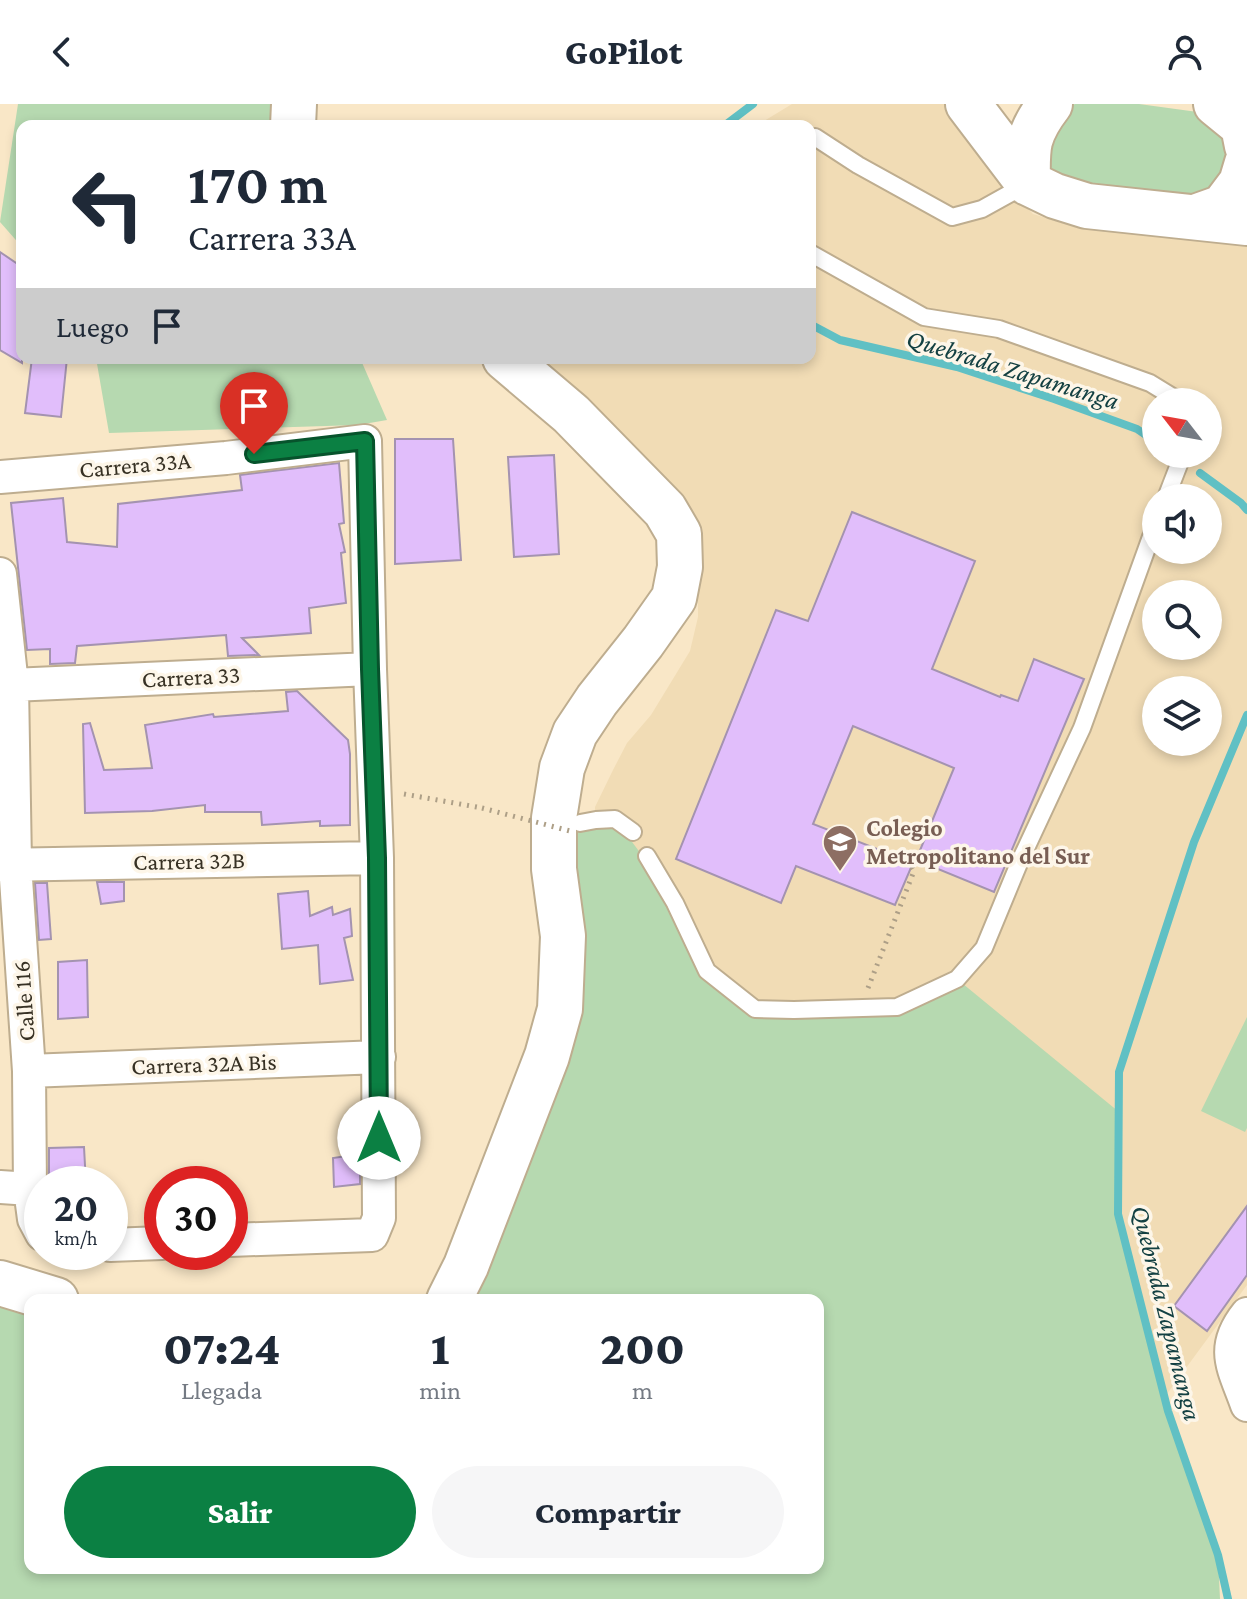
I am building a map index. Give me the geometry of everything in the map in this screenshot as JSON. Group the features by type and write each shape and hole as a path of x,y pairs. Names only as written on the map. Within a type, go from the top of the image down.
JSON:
{"street":[{"path":"968,104 1028,183 1055,196 1087,206 1247,223"},
{"path":"1028,183 1027,147 1050,104"},
{"path":"1218,104 1247,116"},
{"path":"1218,104 1243,126 1247,146"},
{"path":"1195,217 1223,207 1241,183 1247,163"},
{"path":"452,1294 466,1266 547,1056 560,1009 563,936 554,869 554,818 562,768 575,733 674,598 680,567 679,534 665,510 571,414 512,364"},
{"name":"Carrera 33A","path":"0,477 226,458 365,441 370,669"},
{"name":"Calle 116","path":"0,574 12,685 8,864 29,1071 15,1188"},
{"path":"248,1239 372,1235 379,1218 377,858 370,669"},
{"name":"Carrera 33","path":"12,685 370,669"},
{"name":"Carrera 32B","path":"8,864 377,858"},
{"name":"Carrera 32A Bis","path":"29,1071 379,1057"},
{"path":"0,1283 36,1294"},
{"path":"1240,1326 1230,1354 1247,1405"}],"lane":[{"path":"816,138 858,165 952,217 982,209 1028,183"},
{"path":"816,256 924,317 999,329 1158,388"},
{"path":"647,856 675,903 707,971 755,1009 897,1007 957,979 984,948 1020,861 1082,728 1142,562"},
{"path":"575,827 596,820 615,819 633,832"}],"path":[{"path":"374,788 575,827"},
{"path":"860,1008 914,871 905,856"}],"shaded area":[{"path":"792,104 946,104 992,172 1033,214 1083,229 1247,240 1247,1285 1144,1425 1022,1205 521,1294 489,1294 592,906 595,807 627,743 651,715 690,651 698,617 698,572 536,364 816,364 816,120 766,120"}],"green space":[{"path":"18,104 293,104 290,120 16,120 16,240 0,222"},
{"path":"1075,104 1139,104 1205,113 1226,131 1232,159 1197,205 1048,183 1040,158 1065,108"},
{"path":"97,364 363,364 387,420 358,425 109,433"},
{"path":"554,818 615,819 644,858 707,971 755,1008 897,1007 957,979 1119,1112 1118,1214 1168,1411 1218,1555 1220,1599 0,1599 0,1283 24,1297 24,1574 824,1574 824,1294 451,1294 547,1056"},
{"path":"1247,1017 1247,1128 1245,1132 1201,1111"}],"building":[{"path":"0,252 16,263 16,359 0,350"},
{"path":"31,364 66,364 61,417 25,413"},
{"path":"395,439 453,439 461,560 395,564"},
{"path":"554,455 559,554 514,557 508,457"},
{"path":"339,463 344,523 339,524 345,552 341,553 346,603 309,608 311,633 242,638 259,655 228,656 226,635 77,646 75,663 50,664 50,649 27,650 11,503 63,498 67,542 117,547 118,504 242,490 240,475"},
{"path":"852,512 975,561 932,669 1000,697 1018,701 1034,659 1084,679 994,892 916,860 954,768 853,726 813,824 913,863 895,905 796,866 781,903 676,859 776,610 808,621"},
{"path":"297,691 348,740 350,825 320,826 320,821 262,825 261,812 205,812 205,805 152,811 85,813 83,724 90,723 104,770 152,768 145,725 213,714 214,717 288,711 286,692"},
{"path":"97,882 124,882 124,901 101,904"},
{"path":"35,883 47,883 51,939 39,940"},
{"path":"308,891 310,916 332,907 333,915 350,909 352,936 344,938 353,980 320,984 318,945 282,949 278,894"},
{"path":"87,960 88,1017 58,1019 58,962"},
{"path":"84,1147 85,1166 49,1166 49,1148"},
{"path":"360,1154 360,1184 334,1187 333,1158"},
{"path":"1247,1206 1247,1275 1207,1331 1174,1306"}],"waterway":[{"name":"Quebrada Zapamanga","path":"732,120 753,104"},
{"name":"Quebrada Zapamanga","path":"816,327 840,340 957,367 1142,432"},
{"name":"Quebrada Zapamanga","path":"1200,473 1247,510"},
{"name":"Quebrada Zapamanga","path":"1228,1599 1218,1555 1168,1411 1118,1214 1119,1072 1194,842 1247,715"}],"place":[{"name":"Colegio Metropolitano del Sur","path":"840,873"}],"route":[{"path":"254,454 365,441 377,858 379,1138"}]}
